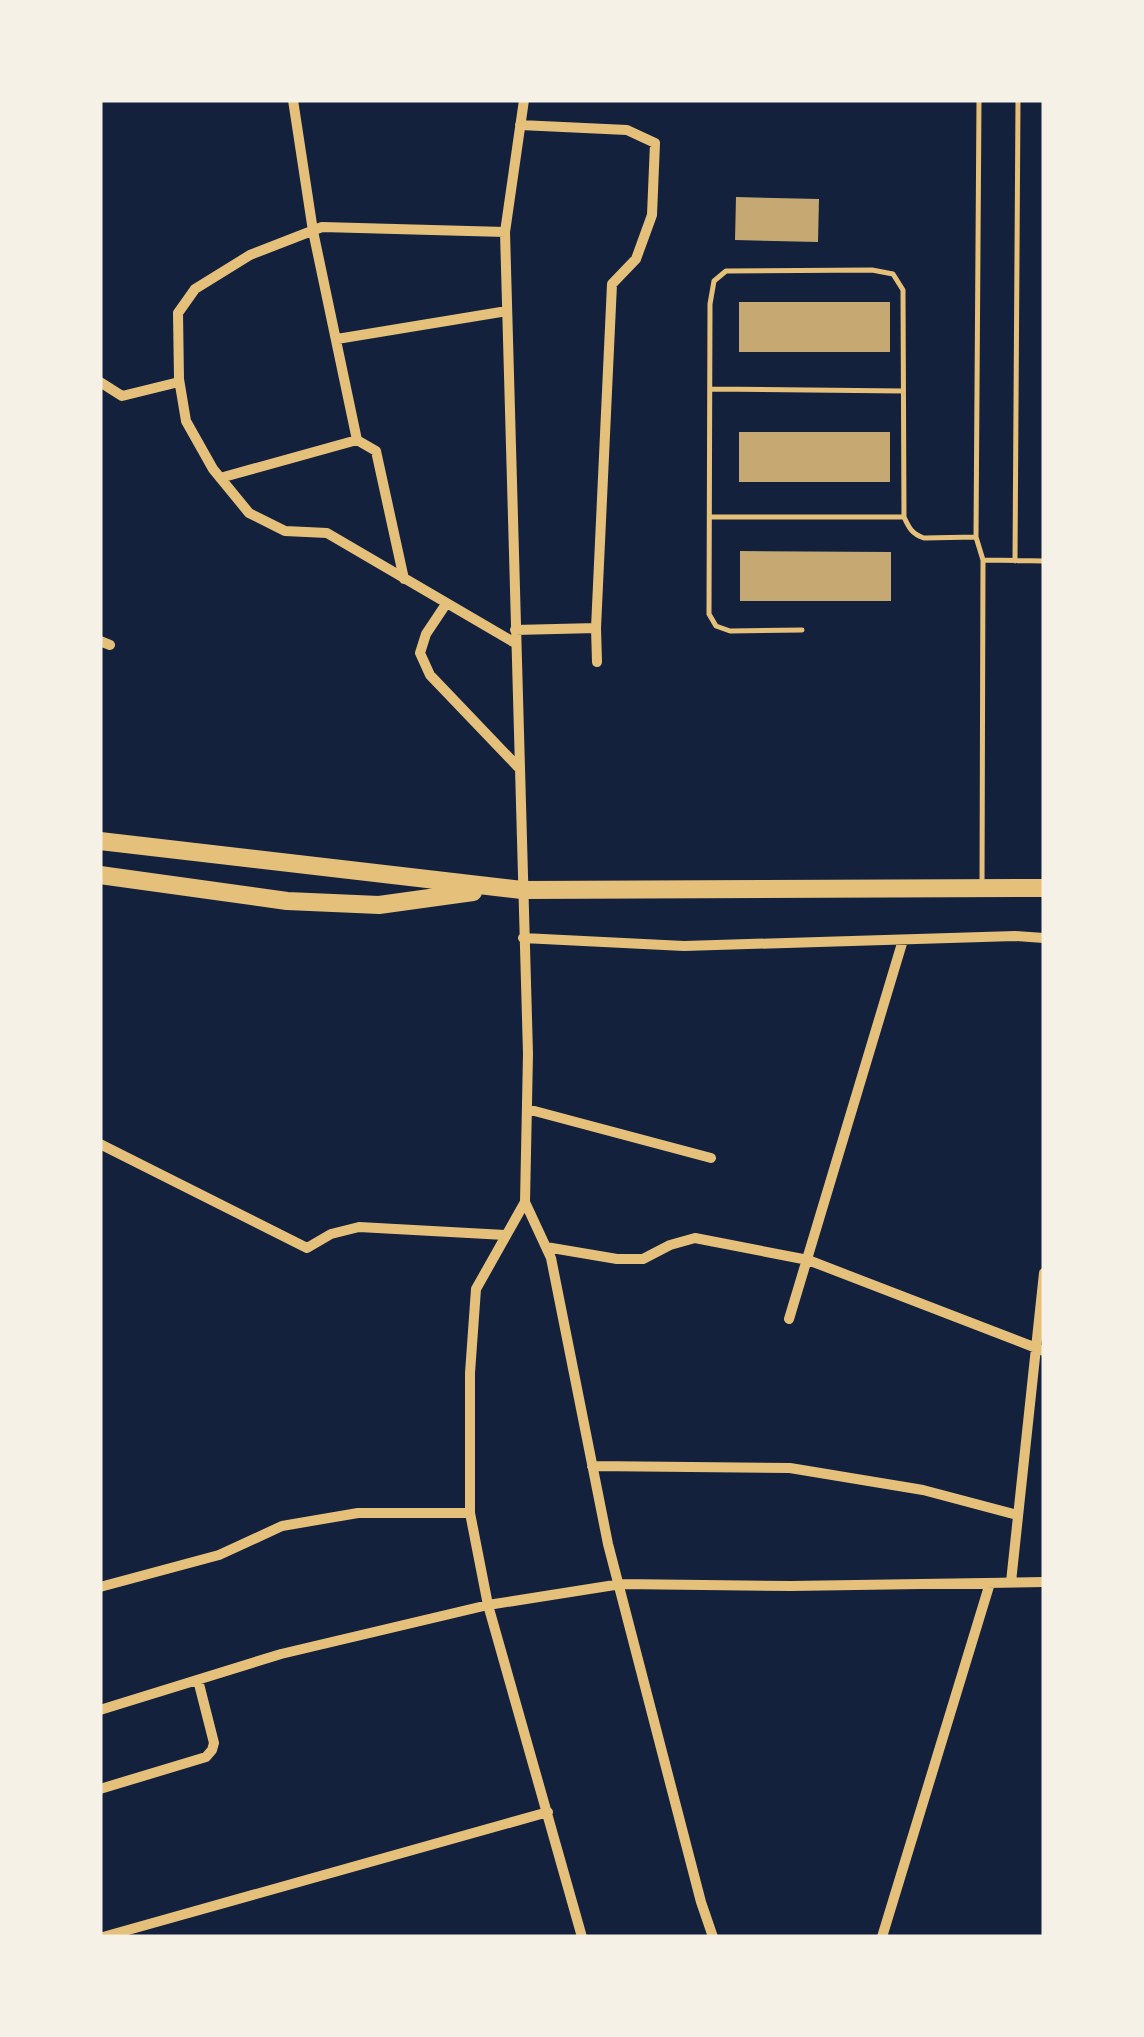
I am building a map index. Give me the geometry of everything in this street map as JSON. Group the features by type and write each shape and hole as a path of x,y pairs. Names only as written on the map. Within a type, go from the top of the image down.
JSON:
{"main road":[{"path":"100,840 522,890 1044,888"},
{"path":"100,875 287,901 379,905 498,888"}],"street":[{"path":"293,100 313,231 357,440"},
{"path":"524,100 505,232 528,1054 525,1202 550,1258 608,1544 700,1902 713,1937"},
{"path":"520,125 627,130 655,143 652,215 636,260 612,284 596,628 598,662"},
{"path":"505,232 322,227 250,255 195,289 178,312 179,382 186,421 212,469 249,513 285,531 327,533 516,643"},
{"path":"337,339 507,311"},
{"path":"100,382 122,396 179,382"},
{"path":"220,478 357,440 376,451 404,579"},
{"path":"446,604 426,634 420,653 430,675 518,767"},
{"path":"515,630 596,628"},
{"path":"523,938 666,946 1044,938"},
{"path":"789,1320 903,940"},
{"path":"527,1109 710,1158"},
{"path":"100,1144 308,1248 331,1234 360,1227 505,1235"},
{"path":"525,1202 476,1289 470,1374 470,1514 488,1605 582,1937"},
{"path":"546,1247 617,1259 642,1259 695,1238 808,1260 1041,1350"},
{"path":"1010,1582 1041,1350 1044,1274"},
{"path":"592,1466 790,1468 923,1490 1017,1515"},
{"path":"100,1587 218,1555 282,1526 358,1513 470,1514"},
{"path":"882,1937 990,1582"},
{"path":"100,1710 280,1654 488,1605 620,1584 1044,1582"},
{"path":"100,1789 206,1757 214,1743 198,1680"},
{"path":"103,1937 548,1812"}],"lane":[{"path":"979,100 976,537 983,560 982,888"},
{"path":"1015,560 1018,100"},
{"path":"802,630 730,631 716,626 710,614 710,304 714,281 726,271 872,270 894,274 903,290 904,517 916,536 976,537"},
{"path":"710,389 903,392"},
{"path":"710,516 904,517"},
{"path":"983,560 1044,561"}],"building":[{"path":"736,197 819,199 818,242 735,240"},
{"path":"739,302 890,302 890,352 739,352"},
{"path":"739,432 890,432 890,482 739,482"},
{"path":"740,551 891,552 891,601 740,601"}]}
